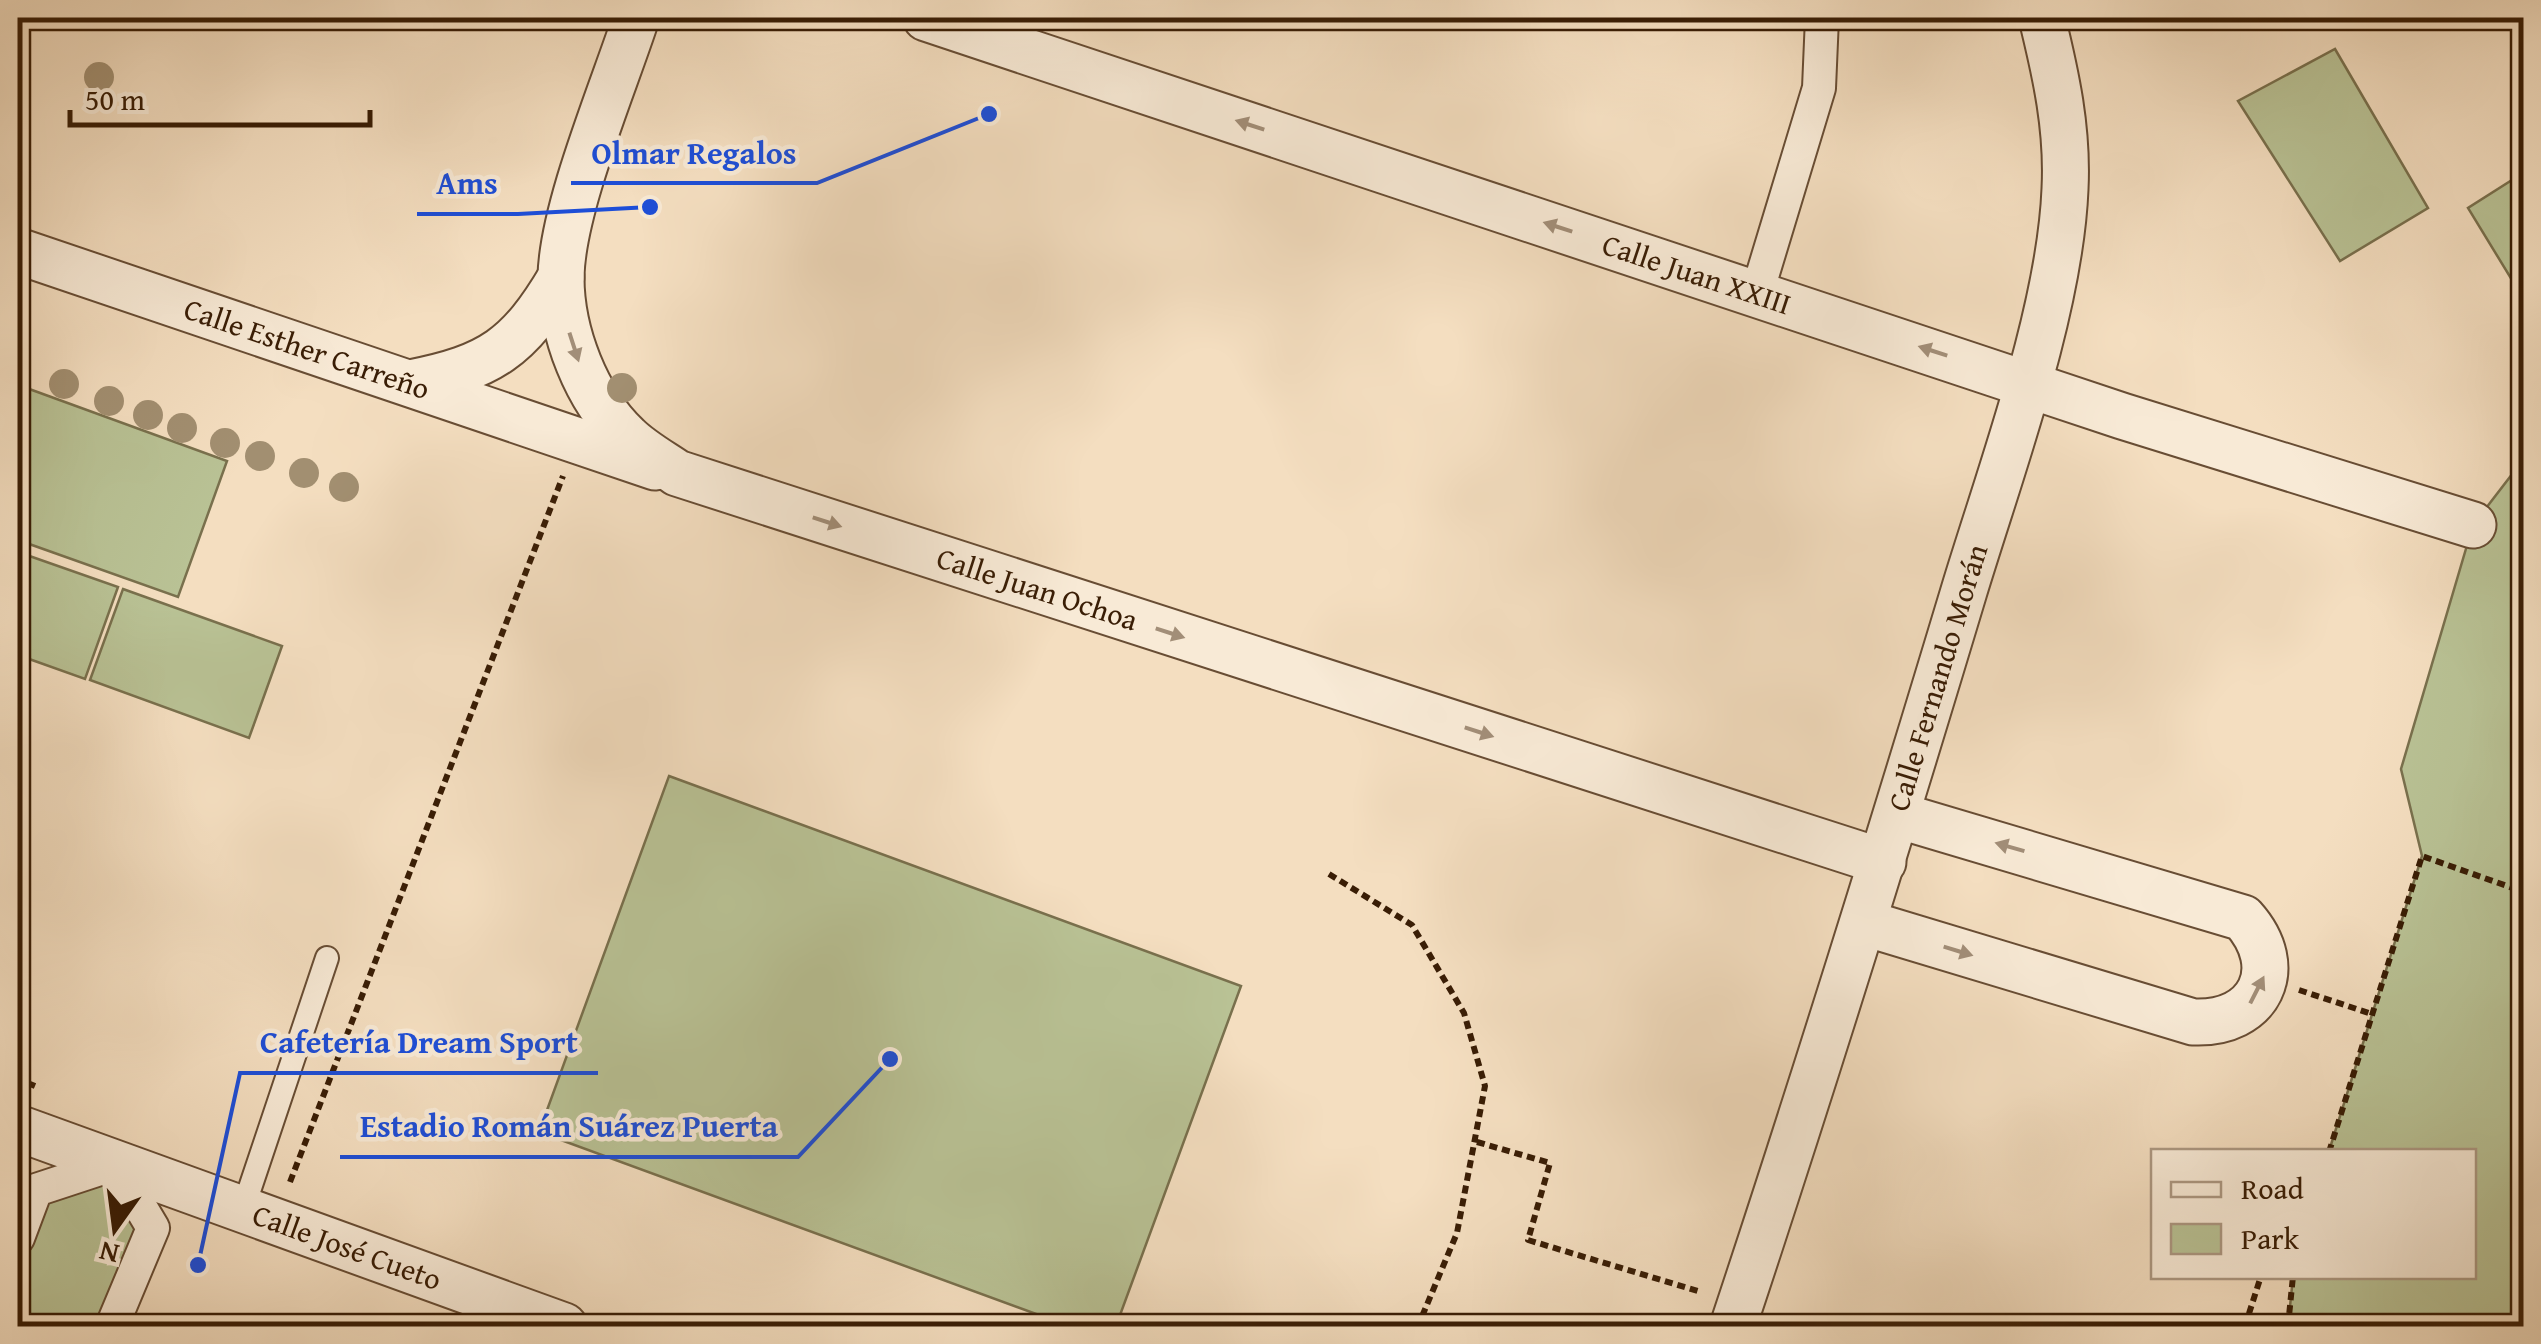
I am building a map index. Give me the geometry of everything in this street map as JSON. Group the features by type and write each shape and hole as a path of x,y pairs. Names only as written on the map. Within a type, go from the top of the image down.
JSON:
{"street":[{"name":"Calle Juan Ochoa","path":"636,18 586,170 561,276 570,340 600,405 628,438 677,473 1883,862"},
{"name":"Calle Juan XXIII","path":"926,18 979,26 1757,293 2472,525"},
{"path":"1757,293 1819,88 1822,18"},
{"name":"Calle Fernando Morán","path":"1737,1315 1883,862 2026,382 2051,283 2065,190 2062,98 2042,18"},
{"name":"Calle Esther Carreño","path":"18,251 410,384 457,374 512,346 539,314 561,276"},
{"path":"410,384 677,473"},
{"path":"1864,923 2194,1022 2217,1023 2238,1016 2255,1000 2265,980 2266,957 2258,935 2243,918 1897,815"},
{"name":"Calle José Cueto","path":"18,1128 564,1326"},
{"path":"18,1238 36,1190 115,1164 153,1228 112,1326"}],"lane":[{"path":"242,1212 327,958"}],"path":[{"path":"257,1167 291,1182 576,442"},
{"path":"2330,1149 2422,856 2524,892"},
{"path":"1329,874 1412,925 1464,1013 1484,1086 1477,1142 1457,1233 1418,1326"},
{"path":"2265,980 2372,1014"},
{"path":"1477,1142 1550,1163 1528,1240 1737,1315"},
{"path":"2245,1326 2260,1279"},
{"path":"2288,1326 2293,1279"}],"green space":[{"path":"2335,49 2428,208 2340,261 2238,101"},
{"path":"2523,173 2523,298 2468,208"},
{"path":"21,386 227,461 178,597 18,540"},
{"path":"2523,460 2523,1326 2288,1326 2293,1279 2476,1279 2476,1149 2330,1149 2422,856 2401,769 2473,525"},
{"path":"18,552 118,587 85,679 18,655"},
{"path":"123,589 282,646 249,738 90,680"},
{"path":"669,776 1241,986 1116,1326 1069,1326 539,1132"},
{"path":"111,1182 153,1228 106,1326 18,1326 18,1240 36,1190"}],"place":[{"name":"Olmar Regalos","path":"989,114"},
{"name":"Ams","path":"650,207"},
{"name":"Estadio Román Suárez Puerta","path":"890,1059"},
{"name":"Cafetería Dream Sport","path":"198,1265"}]}
